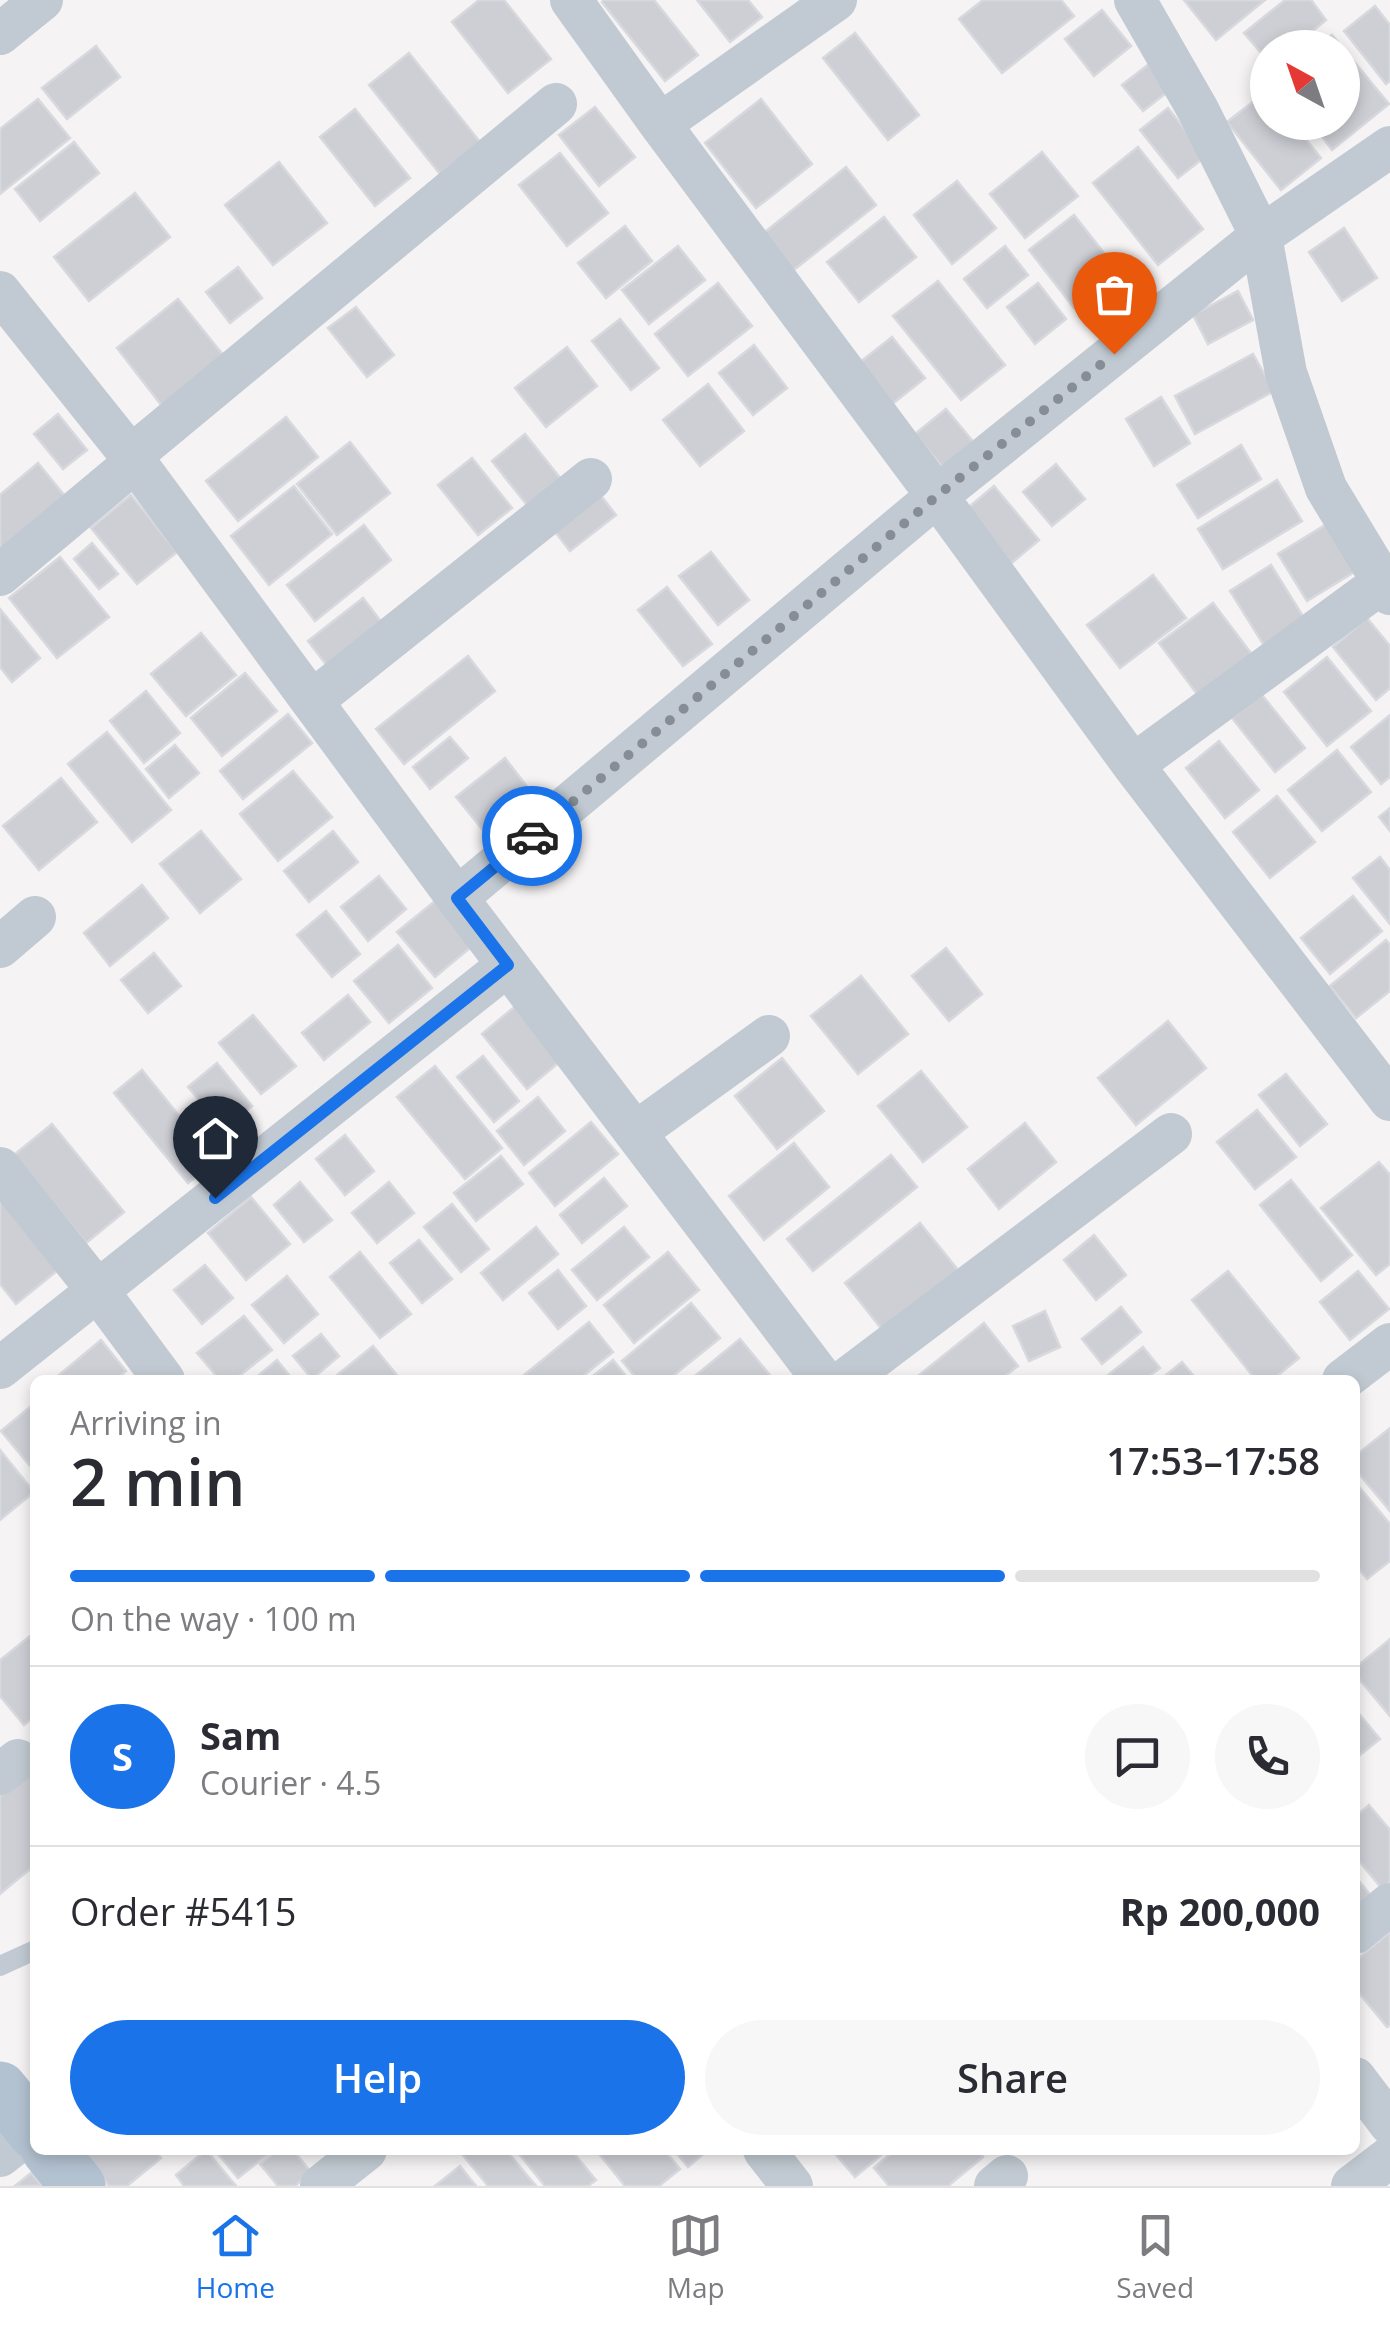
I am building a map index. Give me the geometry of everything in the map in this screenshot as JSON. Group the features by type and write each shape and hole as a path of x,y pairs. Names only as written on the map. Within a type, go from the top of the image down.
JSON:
{"main road":[{"path":"51,2155 78,2186"}],"street":[{"path":"0,34 42,0"},
{"path":"571,0 1132,766 1390,1100"},
{"path":"660,124 836,0"},
{"path":"1132,766 1386,588 1326,488 1286,373 1262,236 1198,110 1135,0"},
{"path":"0,576 133,459 556,104"},
{"path":"457,898 937,496 1262,236 1390,147"},
{"path":"0,292 133,459 457,898 818,1375"},
{"path":"312,701 591,479"},
{"path":"0,946 35,917"},
{"path":"0,1368 508,965"},
{"path":"636,1132 769,1036"},
{"path":"852,1375 1171,1134"},
{"path":"0,1168 160,1375"},
{"path":"1350,1375 1390,1344"},
{"path":"1360,1929 1390,1904"},
{"path":"1360,2085 1390,2124"},
{"path":"321,2186 360,2155"},
{"path":"768,2155 792,2186"},
{"path":"1352,2186 1390,2156"}],"lane":[{"path":"0,1966 30,1952"}],"building":[{"path":"479,0 504,0 551,59 508,93 452,22"},
{"path":"604,0 654,0 698,55 665,81"},
{"path":"697,0 748,0 762,17 730,42"},
{"path":"983,0 1061,0 1074,16 1002,73 959,19"},
{"path":"1184,0 1265,0 1216,40"},
{"path":"1285,0 1311,0 1326,20 1314,30 1250,30 1250,40 1244,33"},
{"path":"1375,6 1390,25 1390,81 1386,84 1360,51 1360,30 1345,30"},
{"path":"1102,10 1131,46 1094,76 1065,39"},
{"path":"855,33 919,115 888,140 823,58"},
{"path":"96,46 120,77 67,119 42,88"},
{"path":"409,53 480,142 440,174 369,85"},
{"path":"1149,64 1170,90 1143,111 1122,85"},
{"path":"1360,69 1389,104 1360,127"},
{"path":"38,99 70,138 0,194 0,129"},
{"path":"761,99 812,164 756,208 705,143"},
{"path":"1250,104 1250,140 1306,140 1321,158 1281,190 1227,122"},
{"path":"595,107 635,157 599,186 559,135"},
{"path":"1168,108 1206,156 1178,178 1140,130"},
{"path":"355,109 410,178 375,206 320,137"},
{"path":"1324,140 1344,140 1332,150"},
{"path":"74,142 99,173 40,221 15,189"},
{"path":"1138,147 1203,229 1158,265 1093,183"},
{"path":"1042,152 1078,196 1025,238 990,194"},
{"path":"560,153 608,213 567,246 519,185"},
{"path":"279,162 327,223 273,265 225,205"},
{"path":"846,167 876,205 790,273 760,236"},
{"path":"957,181 996,228 952,264 914,215"},
{"path":"135,193 170,237 89,301 54,257"},
{"path":"1074,215 1119,272 1074,308 1029,250"},
{"path":"884,217 916,257 859,302 827,262"},
{"path":"625,226 652,261 606,298 578,263"},
{"path":"1344,228 1377,278 1342,301 1309,252"},
{"path":"678,246 705,280 649,324 622,290"},
{"path":"1005,246 1028,275 987,308 964,279"},
{"path":"238,267 262,298 230,323 206,292"},
{"path":"938,281 1005,365 961,400 893,316"},
{"path":"718,283 752,326 688,376 655,334"},
{"path":"1038,283 1066,319 1035,344 1007,307"},
{"path":"1238,291 1253,320 1208,344 1193,315"},
{"path":"178,299 224,356 162,406 117,348"},
{"path":"356,307 394,355 367,377 328,328"},
{"path":"620,319 659,368 631,390 592,341"},
{"path":"892,337 925,378 886,409 854,367"},
{"path":"754,345 787,388 753,415 719,373"},
{"path":"567,347 597,386 546,427 515,388"},
{"path":"1253,354 1274,391 1195,434 1175,396"},
{"path":"708,384 744,431 700,466 663,420"},
{"path":"1161,397 1190,443 1154,466 1126,419"},
{"path":"946,409 981,451 950,476 915,434"},
{"path":"58,414 87,450 63,469 34,434"},
{"path":"286,417 318,457 238,521 206,481"},
{"path":"525,434 561,479 527,505 492,461"},
{"path":"350,442 390,493 337,535 297,484"},
{"path":"1241,445 1261,479 1198,518 1177,485"},
{"path":"472,458 512,508 478,535 438,485"},
{"path":"38,463 69,501 0,558 0,495"},
{"path":"1056,464 1085,499 1052,526 1023,492"},
{"path":"1277,480 1302,521 1223,569 1198,529"},
{"path":"591,483 616,515 570,551 546,520"},
{"path":"294,486 332,534 269,585 231,536"},
{"path":"994,486 1039,540 1008,566 963,512"},
{"path":"131,495 177,552 137,584 91,528"},
{"path":"1330,522 1359,569 1307,601 1278,554"},
{"path":"364,525 391,560 315,621 287,585"},
{"path":"92,543 118,574 99,589 74,559"},
{"path":"711,552 749,600 718,625 679,576"},
{"path":"60,557 109,617 57,658 9,598"},
{"path":"1271,565 1306,621 1265,647 1230,591"},
{"path":"1153,575 1186,618 1120,668 1087,625"},
{"path":"667,587 712,644 683,666 638,610"},
{"path":"363,598 386,628 331,671 308,641"},
{"path":"1213,603 1257,661 1203,702 1159,643"},
{"path":"0,609 40,658 12,682 0,667"},
{"path":"1367,618 1390,646 1390,688 1376,700 1333,647"},
{"path":"201,633 236,675 186,716 151,674"},
{"path":"468,656 495,691 404,764 376,729"},
{"path":"1327,657 1371,711 1327,746 1284,692"},
{"path":"245,673 277,711 222,756 191,718"},
{"path":"146,691 180,733 144,763 110,721"},
{"path":"1262,695 1305,748 1275,772 1232,718"},
{"path":"288,714 312,743 243,799 220,771"},
{"path":"1390,715 1390,777 1381,784 1351,747"},
{"path":"107,732 171,810 132,842 68,764"},
{"path":"450,737 468,758 430,789 413,767"},
{"path":"1219,741 1259,790 1225,818 1186,768"},
{"path":"175,745 199,773 169,798 146,769"},
{"path":"1337,750 1371,792 1322,831 1288,790"},
{"path":"505,758 538,801 490,839 456,797"},
{"path":"293,771 332,817 278,861 240,814"},
{"path":"61,778 97,822 39,870 3,826"},
{"path":"1277,796 1315,842 1270,878 1233,832"},
{"path":"1390,808 1390,831 1379,817"},
{"path":"201,831 241,879 200,913 160,864"},
{"path":"333,831 358,862 309,902 284,871"},
{"path":"1380,857 1390,870 1390,924 1353,878"},
{"path":"379,876 406,909 368,941 341,907"},
{"path":"142,885 168,918 110,966 84,933"},
{"path":"1353,896 1382,931 1330,974 1301,938"},
{"path":"440,897 477,942 435,977 397,932"},
{"path":"326,911 360,954 332,977 297,935"},
{"path":"1386,940 1390,945 1390,991 1356,1018 1330,986"},
{"path":"398,945 432,988 389,1023 354,981"},
{"path":"946,948 982,994 949,1021 912,976"},
{"path":"154,953 181,986 148,1013 121,980"},
{"path":"861,976 908,1034 858,1074 811,1016"},
{"path":"348,995 370,1022 324,1060 302,1033"},
{"path":"518,1004 563,1059 527,1089 482,1034"},
{"path":"253,1015 296,1066 261,1094 219,1043"},
{"path":"1168,1021 1206,1068 1136,1125 1098,1078"},
{"path":"483,1056 519,1101 494,1122 457,1077"},
{"path":"782,1058 824,1111 777,1149 735,1096"},
{"path":"217,1063 252,1106 223,1129 188,1087"},
{"path":"435,1066 502,1148 465,1179 397,1097"},
{"path":"142,1070 216,1161 188,1183 114,1093"},
{"path":"921,1071 967,1127 923,1162 878,1106"},
{"path":"1286,1074 1327,1124 1300,1146 1259,1095"},
{"path":"538,1097 565,1131 524,1165 497,1131"},
{"path":"1257,1110 1296,1157 1255,1189 1217,1142"},
{"path":"591,1122 618,1154 555,1206 529,1173"},
{"path":"1025,1123 1056,1162 999,1209 968,1169"},
{"path":"52,1124 124,1212 86,1243 14,1155"},
{"path":"345,1135 374,1171 345,1195 316,1159"},
{"path":"794,1143 829,1187 764,1240 729,1196"},
{"path":"891,1155 917,1187 813,1271 787,1239"},
{"path":"501,1156 523,1184 476,1221 454,1193"},
{"path":"1379,1162 1390,1175 1390,1264 1376,1275 1321,1208"},
{"path":"604,1178 627,1206 582,1243 560,1215"},
{"path":"1291,1180 1352,1255 1321,1281 1260,1205"},
{"path":"300,1182 332,1220 304,1242 274,1205"},
{"path":"389,1182 414,1213 377,1243 352,1213"},
{"path":"0,1189 63,1266 16,1304 0,1284"},
{"path":"251,1197 290,1244 246,1280 208,1233"},
{"path":"452,1204 489,1249 461,1272 424,1227"},
{"path":"920,1223 963,1276 888,1337 845,1283"},
{"path":"536,1227 558,1254 503,1300 481,1273"},
{"path":"624,1227 649,1257 597,1300 572,1270"},
{"path":"1094,1235 1126,1275 1096,1300 1064,1260"},
{"path":"419,1240 452,1279 422,1303 390,1263"},
{"path":"360,1252 411,1314 380,1338 330,1277"},
{"path":"668,1252 699,1290 634,1343 604,1305"},
{"path":"205,1265 233,1298 202,1324 174,1290"},
{"path":"558,1270 586,1306 558,1329 529,1293"},
{"path":"1228,1271 1299,1358 1278,1375 1252,1375 1192,1300"},
{"path":"1358,1271 1389,1309 1350,1340 1320,1302"},
{"path":"287,1276 318,1314 284,1343 252,1305"},
{"path":"691,1303 720,1338 674,1375 634,1375 622,1361"},
{"path":"1121,1307 1141,1332 1102,1364 1082,1339"},
{"path":"1045,1311 1060,1347 1029,1361 1013,1326"},
{"path":"244,1316 272,1350 240,1375 216,1375 197,1353"},
{"path":"589,1322 613,1352 584,1375 524,1375"},
{"path":"984,1323 1018,1366 1006,1375 919,1375"},
{"path":"321,1334 339,1356 317,1375 309,1375 293,1356"},
{"path":"740,1339 770,1375 696,1375"},
{"path":"101,1340 126,1371 121,1375 59,1375"},
{"path":"373,1346 397,1375 337,1375"},
{"path":"1143,1347 1160,1368 1151,1375 1108,1375"},
{"path":"277,1360 289,1375 259,1375"},
{"path":"613,1360 625,1375 594,1375"},
{"path":"1182,1362 1193,1375 1166,1375"},
{"path":"30,1407 30,1466 1,1431"},
{"path":"1390,1428 1390,1511 1360,1475 1360,1452"},
{"path":"0,1450 30,1487 30,1495 0,1520"},
{"path":"1360,1488 1390,1524 1390,1561 1367,1579 1360,1570"},
{"path":"30,1636 30,1720 24,1725 0,1696 0,1660"},
{"path":"1390,1639 1390,1716 1360,1680 1360,1664"},
{"path":"1360,1715 1380,1739 1360,1755"},
{"path":"30,1769 30,1869 0,1894 0,1794"},
{"path":"1369,1805 1390,1830 1390,1882 1382,1889 1360,1862 1360,1813"},
{"path":"1360,1882 1372,1897 1360,1907"},
{"path":"1390,1932 1387,2027 1360,1994 1360,1957"},
{"path":"84,2155 161,2158 127,2186 109,2186"},
{"path":"200,2155 210,2155 236,2186 184,2186 176,2175"},
{"path":"219,2155 267,2155 238,2178"},
{"path":"272,2155 297,2155 311,2172 295,2186 278,2186 260,2164"},
{"path":"463,2155 510,2155 536,2186 488,2186"},
{"path":"520,2155 575,2155 596,2180 588,2186 545,2186"},
{"path":"600,2155 668,2155 680,2169 659,2186 625,2186"},
{"path":"678,2155 702,2155 688,2167"},
{"path":"836,2155 881,2155 855,2177"},
{"path":"889,2155 983,2157 948,2186 889,2186 874,2168"},
{"path":"460,2166 476,2186 435,2186"},
{"path":"31,2173 42,2186 15,2186"}],"way so far":[{"path":"532,836 937,496 1114,354"}],"route":[{"path":"215,1198 508,965 457,898 532,836"}]}
